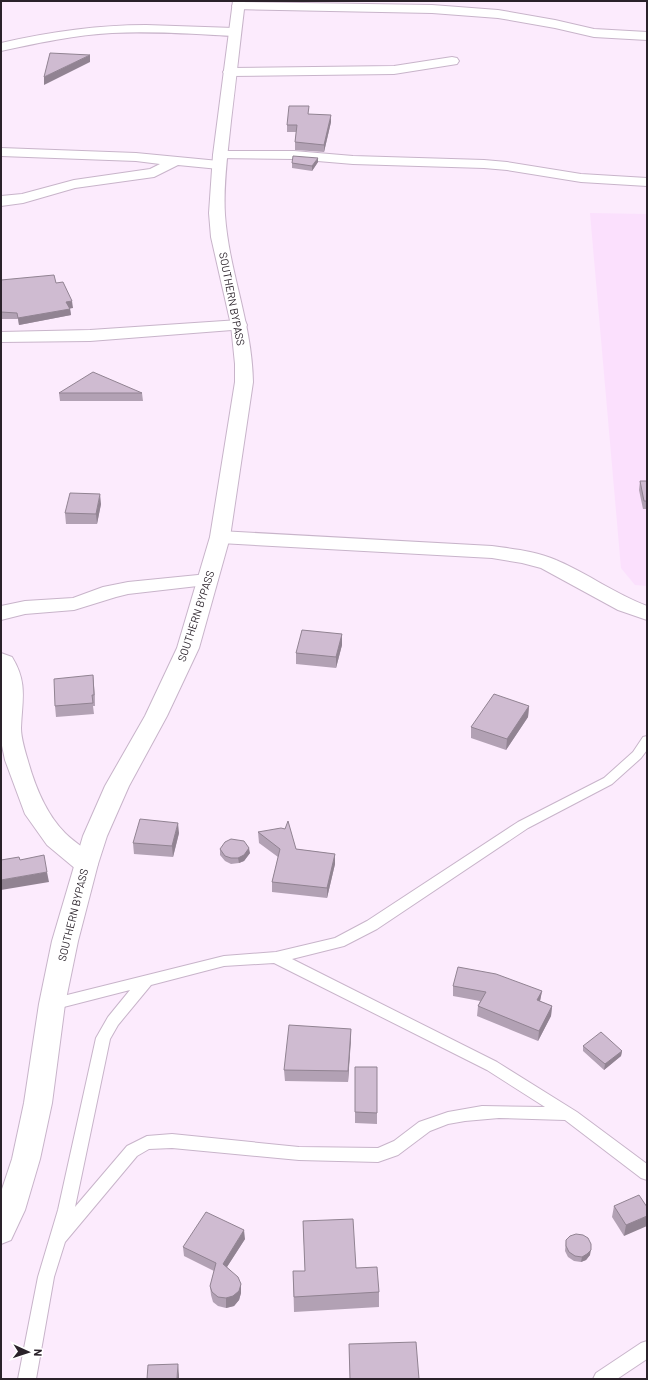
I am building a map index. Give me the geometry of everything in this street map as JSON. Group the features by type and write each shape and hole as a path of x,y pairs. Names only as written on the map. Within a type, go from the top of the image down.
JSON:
{"street":[{"path":"238,4 400,4 432,9 498,14 555,24 594,33 647,36"},
{"name":"SOUTHERN BYPASS","path":"4,1220 26,1158 38,1103 52,1004 65,941 86,864 95,836 116,786 156,716 176,677 188,648 220,538 244,382 244,364 239,324 220,237 217,213 219,160 238,4"},
{"path":"1,47 27,41 93,31 156,29 234,32"},
{"path":"230,72 394,70 452,61"},
{"path":"1,152 129,157 175,161 219,160 294,155 353,160 484,164 507,166 544,174 647,182"},
{"path":"1,201 23,198 74,184 154,173 175,161"},
{"path":"1,337 32,338 109,334 239,324"},
{"path":"220,538 492,552 512,555 548,564 625,605 647,613"},
{"path":"1,613 14,608 66,606 115,590 126,588 208,580"},
{"path":"1,660 4,662 10,675 14,699 10,729 16,760 37,814 56,839 86,864"}],"lane":[{"path":"52,1004 224,961 276,956 339,942 372,925 523,825 608,781 637,755 647,740"},
{"path":"276,956 492,1066 569,1114 647,1173"},
{"path":"27,1379 46,1277 66,1210 103,1038 113,1021 146,981"},
{"path":"57,1239 132,1150 147,1143 172,1141 320,1155 377,1155 387,1153 397,1148 423,1127 448,1118 491,1112 569,1114"},
{"path":"602,1379 647,1349"}],"shaded area":[{"path":"590,213 647,214 647,586 635,585 621,568"}],"building":[{"path":"50,53 90,55 44,77"},
{"path":"289,106 309,106 308,114 331,115 324,145 295,142 297,125 287,125"},
{"path":"293,156 318,158 312,166 292,163"},
{"path":"54,275 56,283 63,282 72,301 66,302 70,309 18,318 17,313 1,312 1,280"},
{"path":"93,372 142,393 59,393"},
{"path":"640,481 647,481 647,501 644,501"},
{"path":"70,493 100,494 96,514 65,513"},
{"path":"302,630 342,634 336,657 296,653"},
{"path":"93,675 93,703 55,706 54,679"},
{"path":"494,694 529,706 507,739 471,727"},
{"path":"140,819 178,823 172,846 133,843"},
{"path":"288,821 296,849 335,854 327,888 272,882 280,849 258,832 281,828 285,829"},
{"path":"231,839 244,841 249,848 244,855 238,858 225,856 220,849 225,842"},
{"path":"44,855 47,872 1,880 1,860 19,857 20,860"},
{"path":"458,967 496,974 542,991 537,1000 552,1006 539,1031 478,1006 486,992 453,986"},
{"path":"289,1025 351,1029 348,1071 284,1070"},
{"path":"601,1032 622,1051 605,1064 583,1046"},
{"path":"355,1067 377,1067 377,1113 355,1112"},
{"path":"639,1195 647,1207 647,1216 626,1225 614,1206"},
{"path":"206,1212 244,1230 223,1264 238,1277 241,1284 239,1291 233,1296 226,1298 218,1297 212,1292 210,1286 216,1263 183,1247"},
{"path":"353,1219 356,1268 377,1267 379,1292 294,1297 293,1271 305,1271 303,1221"},
{"path":"576,1234 583,1235 588,1238 591,1244 591,1250 582,1257 575,1256 569,1252 566,1246 566,1240 570,1236"},
{"path":"416,1342 419,1379 350,1379 349,1344"},
{"path":"178,1364 177,1379 147,1379 148,1365"}]}
